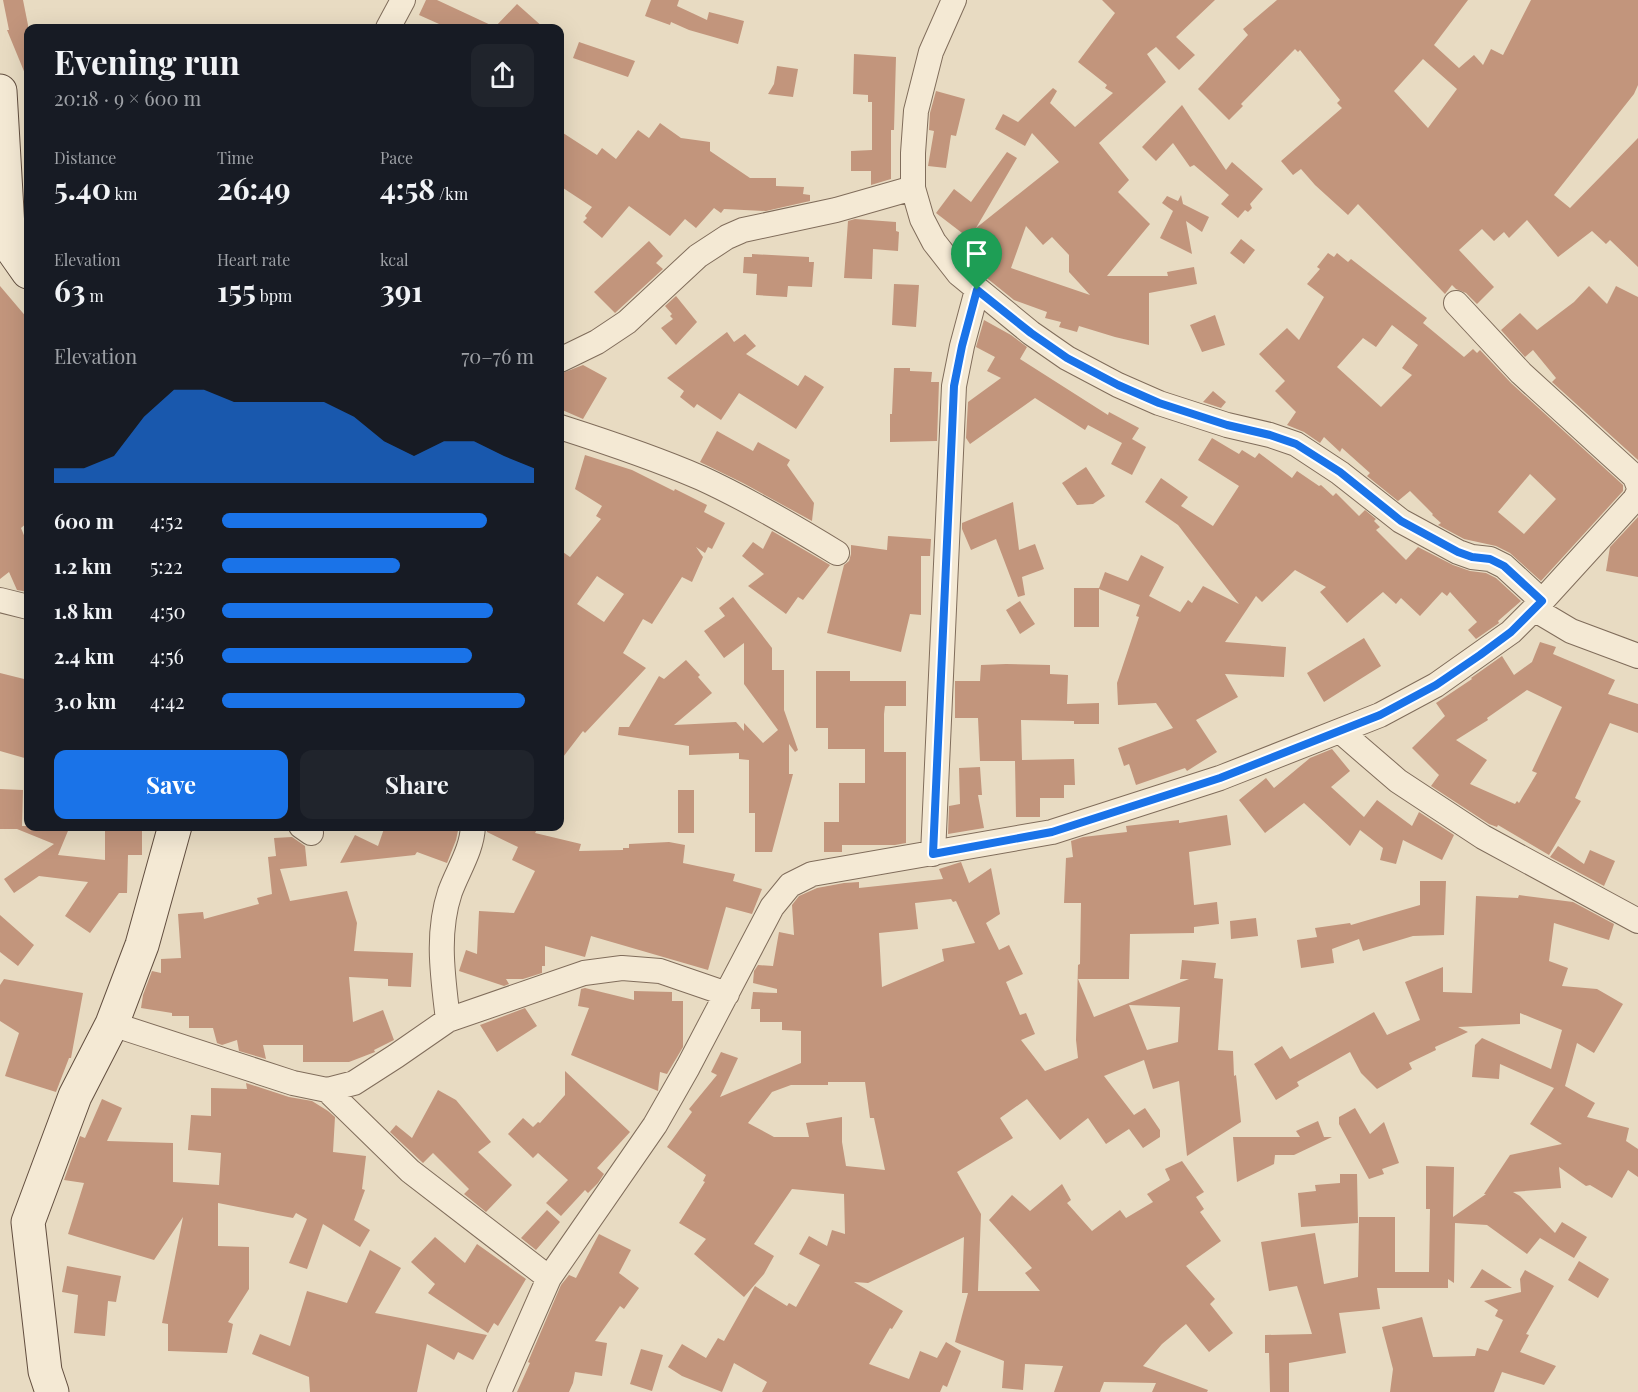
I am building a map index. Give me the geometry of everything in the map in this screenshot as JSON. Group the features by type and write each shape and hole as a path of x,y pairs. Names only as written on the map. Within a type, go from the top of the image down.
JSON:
{"main road":[{"path":"0,91 5,242 24,267"},
{"path":"52,1392 45,1371 28,1222 75,1096 112,1024 142,945 174,831"}],"street":[{"path":"390,24 403,0"},
{"path":"954,0 931,52 916,111 913,188 922,219 934,242 959,274 1031,333 1067,358 1118,385 1159,403 1296,444 1340,472 1401,521 1458,552 1472,557 1490,559 1504,566 1538,605 1571,631 1638,656"},
{"path":"564,358 597,342 627,322 698,256 727,237 743,230 836,210 913,188"},
{"path":"933,854 954,386 977,290"},
{"path":"1456,303 1521,373 1635,477 1638,484"},
{"path":"564,428 625,448 701,478 792,525 837,553"},
{"path":"499,1392 549,1278 655,1125 772,907 790,885 812,874 1052,832 1220,778 1380,715 1436,685 1511,632 1635,499 1638,493"},
{"path":"0,600 24,606"},
{"path":"1340,731 1398,781 1483,837 1638,921"},
{"path":"448,1020 442,957 442,927 450,892 471,843 472,831"},
{"path":"112,1024 293,1083 327,1090 354,1083 448,1020 584,973 622,968 660,971 727,994"},
{"path":"327,1090 410,1171 549,1278"}],"building":[{"path":"3,0 23,0 28,24 24,24 24,71 7,30 9,30"},
{"path":"426,0 437,0 489,24 439,24 419,15"},
{"path":"651,0 679,0 677,6 707,20 709,12 744,21 738,44 645,16"},
{"path":"1102,0 1215,0 1176,37 1195,55 1179,70 1156,47 1147,54 1166,82 1099,143 1129,180 1118,192 1150,224 1107,276 1168,276 1167,272 1194,267 1197,284 1149,293 1149,345 1079,326 1077,332 1059,327 1061,322 1045,318 1047,312 1014,300 978,271 980,269 966,260 962,255 968,246 960,241 966,236 936,213 954,189 971,202 1007,152 1017,158 976,228 1059,162 1032,133 1025,146 995,129 1003,114 1018,122 1053,88 1057,91 1050,103 1075,127 1113,93 1105,88 1107,85 1078,62 1115,13","holes":["1026,226 1043,245 1052,237 1069,255 1069,272 1090,295 1011,268"]},
{"path":"1277,0 1468,0 1434,45 1459,68 1474,55 1483,65 1491,49 1503,55 1531,0 1638,0 1638,85 1634,94 1554,195 1570,208 1638,138 1638,267 1610,240 1606,244 1592,231 1558,257 1527,220 1509,238 1504,232 1494,241 1482,229 1459,250 1494,287 1477,304 1466,293 1452,285 1445,294 1358,204 1348,215 1301,169 1293,175 1281,161 1342,108 1337,103 1340,100 1300,50 1298,52 1295,49 1241,104 1243,106 1229,120 1198,89 1248,35 1243,29","holes":["1423,59 1457,89 1428,128 1394,91"]},
{"path":"517,4 540,24 498,24"},
{"path":"579,42 635,61 628,77 573,58"},
{"path":"854,54 896,57 894,130 891,130 891,179 871,185 871,171 851,171 851,151 872,150 872,102 868,102 868,95 853,94"},
{"path":"777,66 798,69 793,97 768,94 774,84"},
{"path":"936,91 965,99 956,136 951,135 946,168 928,166 934,131 929,130 930,113"},
{"path":"1182,105 1226,170 1232,162 1263,189 1250,204 1252,208 1248,212 1245,210 1238,218 1221,204 1229,195 1194,165 1190,167 1173,143 1156,161 1142,147"},
{"path":"660,123 681,138 710,142 710,151 750,178 776,178 776,186 804,187 803,194 810,195 810,201 766,211 724,209 721,213 714,208 696,228 685,219 670,236 629,206 602,238 583,222 592,207 564,189 564,134 597,155 602,148 616,159 638,130 649,138"},
{"path":"1181,195 1183,204 1209,217 1202,232 1186,221 1192,254 1160,238 1173,211 1162,203 1167,196 1178,201"},
{"path":"855,219 896,222 896,231 899,232 898,251 873,249 872,279 844,278 848,221"},
{"path":"1241,239 1255,250 1244,264 1230,253"},
{"path":"649,241 663,256 656,263 663,269 615,313 594,292"},
{"path":"1328,253 1334,257 1337,253 1348,262 1351,259 1427,318 1423,323 1464,357 1473,349 1477,353 1480,350 1511,383 1623,485 1623,491 1541,581 1510,553 1496,546 1464,539 1438,525 1441,523 1410,491 1398,501 1367,476 1370,473 1342,448 1340,452 1324,437 1320,443 1304,432 1287,425 1296,412 1275,391 1285,381 1259,354 1287,328 1299,340 1324,297 1307,284 1320,269 1317,267","holes":["1392,325 1418,345 1402,368 1412,375 1381,407 1337,367 1363,338 1376,347","1530,474 1556,499 1524,534 1498,512"]},
{"path":"752,254 809,257 809,262 814,262 812,287 788,286 787,297 756,295 757,274 743,273 744,257 752,257"},
{"path":"894,284 919,285 916,327 892,325"},
{"path":"0,286 24,314 24,525 21,528 24,535 24,591 17,590 9,572 0,579"},
{"path":"1589,286 1607,304 1616,286 1638,297 1638,460 1552,382 1556,378 1533,350 1525,357 1501,330 1520,313 1537,330 1574,302"},
{"path":"676,296 697,322 676,345 661,328 673,319 665,306"},
{"path":"1215,315 1225,345 1202,352 1190,325"},
{"path":"984,320 1027,347 1020,359 1108,415 1109,412 1139,428 1132,439 1146,447 1132,475 1111,464 1122,443 1088,425 1085,430 1035,398 970,444 966,438 968,402 1001,378 987,371 995,357 976,347"},
{"path":"727,332 734,342 745,334 756,346 746,354 798,386 805,375 824,387 796,429 739,393 721,420 697,404 694,408 680,397 684,391 667,378"},
{"path":"583,365 607,378 583,419 564,411 564,372"},
{"path":"894,368 932,372 931,382 939,382 937,441 890,442"},
{"path":"1213,391 1226,402 1221,408 1203,402"},
{"path":"717,431 753,451 758,442 790,460 787,465 814,503 812,521 700,462"},
{"path":"1212,438 1239,454 1242,450 1255,458 1259,453 1292,478 1297,471 1319,486 1321,485 1333,496 1336,493 1359,516 1365,510 1376,519 1374,521 1380,527 1376,530 1406,560 1418,547 1453,565 1470,571 1486,573 1496,578 1521,601 1498,621 1499,623 1476,639 1468,630 1477,622 1450,592 1447,596 1442,592 1420,616 1401,598 1396,604 1383,592 1347,623 1320,592 1326,587 1295,570 1262,602 1256,596 1225,642 1286,647 1284,677 1225,674 1238,697 1196,720 1217,752 1187,771 1185,768 1136,785 1129,764 1124,766 1118,748 1173,728 1156,703 1118,705 1117,683 1139,617 1136,616 1140,605 1099,589 1099,627 1074,627 1074,588 1099,588 1105,572 1128,581 1141,555 1164,567 1149,596 1180,612 1188,600 1192,603 1203,586 1239,604 1178,525 1145,502 1161,478 1188,497 1181,506 1213,526 1239,486 1198,460"},
{"path":"585,455 632,470 674,491 675,489 707,505 704,512 725,523 712,549 708,547 705,553 696,547 703,557 692,582 682,577 652,624 643,619 623,653 646,668 585,733 583,731 564,756 564,553 570,557 601,519 596,516 602,506 575,489","holes":["597,576 624,594 604,622 577,604"]},
{"path":"1086,467 1105,496 1093,504 1077,505 1062,483"},
{"path":"1013,502 1019,550 1035,544 1044,569 1022,577 1025,595 1018,597 996,539 971,550 962,529 962,523"},
{"path":"1638,517 1638,577 1606,571 1610,547"},
{"path":"772,531 830,565 803,600 798,597 786,614 748,586 764,574 742,556 753,542 763,549"},
{"path":"888,536 931,539 930,556 921,556 921,615 910,614 901,652 827,633 844,565 849,561 851,554 851,545 887,550"},
{"path":"733,597 772,648 772,670 784,670 784,710 798,750 795,752 789,744 789,774 793,774 772,852 755,852 755,813 749,813 749,760 739,759 739,753 689,755 689,746 618,735 619,727 629,727 659,676 664,679 686,660 712,693 674,725 736,722 744,731 744,723 763,743 778,730 744,684 744,643 724,658 704,631 725,616 719,608"},
{"path":"1020,601 1035,624 1020,634 1006,610"},
{"path":"1364,638 1381,666 1324,702 1307,673"},
{"path":"1540,642 1556,647 1553,654 1615,680 1608,694 1638,704 1638,733 1610,723 1575,798 1581,801 1549,855 1498,825 1497,827 1489,824 1431,786 1439,775 1412,748 1445,716 1436,703 1502,656 1514,675 1532,662","holes":["1527,690 1562,707 1532,771 1537,773 1519,803 1517,801 1515,804 1470,784 1487,760 1456,740 1488,720 1487,718"]},
{"path":"981,665 1050,665 1050,674 1068,675 1067,704 1099,703 1099,724 1021,720 1022,760 1074,759 1075,785 1064,785 1064,798 1040,798 1040,817 1016,817 1015,761 980,761 978,718 955,718 955,681 980,681"},
{"path":"816,671 850,671 850,681 906,681 906,706 885,706 884,752 906,752 906,843 842,845 842,852 824,852 824,822 839,822 839,783 865,783 865,749 828,749 828,728 816,728"},
{"path":"0,673 24,679 24,758 0,751"},
{"path":"1332,749 1350,771 1331,787 1364,817 1377,800 1412,826 1419,812 1454,835 1442,860 1403,840 1396,864 1380,860 1383,848 1360,830 1350,846 1304,803 1265,833 1239,800 1266,778 1274,788 1310,758"},
{"path":"980,767 982,795 978,795 984,828 948,834 949,806 960,804 959,768"},
{"path":"0,789 23,790 22,826 24,826 24,831 68,831 58,855 105,860 105,831 142,831 142,855 128,855 127,893 119,893 90,933 65,916 88,882 39,876 14,893 4,879 54,844 17,829 0,829"},
{"path":"678,790 694,790 694,833 678,833"},
{"path":"1227,815 1231,845 1189,852 1194,905 1217,902 1219,924 1194,927 1194,933 1130,934 1129,979 1078,979 1094,1017 1189,979 1180,979 1182,960 1216,963 1214,978 1223,979 1218,1050 1233,1051 1234,1076 1236,1075 1241,1122 1187,1156 1179,1081 1153,1089 1144,1060 1104,1076 1134,1115 1145,1108 1160,1130 1160,1137 1143,1148 1129,1129 1106,1144 1088,1118 1060,1140 1027,1099 1000,1118 1013,1138 957,1172 981,1214 978,1291 1040,1291 1025,1273 1032,1268 989,1220 1012,1195 1030,1211 1062,1184 1071,1200 1067,1203 1092,1231 1120,1210 1126,1218 1153,1202 1147,1194 1170,1180 1165,1169 1182,1161 1204,1192 1196,1197 1204,1209 1200,1212 1221,1241 1186,1266 1215,1299 1210,1304 1233,1333 1209,1352 1186,1324 1162,1344 1143,1366 1208,1390 1207,1392 1152,1392 1156,1383 1104,1382 1100,1392 1054,1392 1063,1366 1025,1364 1023,1390 1002,1388 1004,1361 955,1342 968,1293 962,1293 964,1237 868,1283 854,1282 903,1311 869,1364 909,1379 920,1351 937,1358 946,1342 961,1351 947,1387 943,1385 940,1392 762,1392 767,1382 734,1363 722,1392 682,1376 668,1367 682,1344 706,1358 718,1338 724,1341 755,1286 787,1306 789,1303 796,1307 820,1265 799,1254 809,1236 827,1246 832,1230 845,1234 844,1194 792,1189 754,1244 774,1256 764,1274 744,1297 694,1254 706,1239 679,1223 705,1182 703,1181 706,1175 667,1147 692,1112 689,1109 717,1075 711,1072 721,1052 738,1058 720,1097 801,1063 801,1031 782,1030 782,1022 760,1022 760,1009 751,1009 753,992 777,993 777,989 753,983 754,971 758,965 773,966 779,932 794,935 792,905 799,896 817,888 844,883 859,882 859,888 943,879 939,869 961,862 969,883 991,868 1000,914 986,923 999,950 1009,945 1023,974 1006,982 1020,1015 1026,1013 1035,1034 1021,1040 1045,1071 1078,1058 1076,1040 1078,965 1080,964 1081,903 1064,903 1066,858 1073,857 1071,841 1083,837 1127,832 1126,826 1179,820 1179,823","holes":["951,899 953,902 956,901 975,943 942,949 944,961 882,987 879,933 918,929 915,903","1129,1005 1180,1007 1178,1042 1147,1050","828,1082 865,1082 870,1118 874,1118 885,1170 846,1166 842,1142 842,1117 806,1123 809,1137 774,1137 748,1123 772,1092 791,1085 828,1085"]},
{"path":"383,831 458,831 447,863 417,852 415,855 340,863 355,835 378,846"},
{"path":"536,831 535,833 581,844 579,851 623,850 623,848 629,848 629,844 669,842 685,845 683,863 735,874 733,881 762,889 752,914 726,907 708,970 591,936 585,957 545,946 545,966 542,966 542,973 523,979 506,979 509,984 504,986 459,971 466,950 477,954 479,911 514,913 535,871 512,860 518,847 487,832"},
{"path":"292,837 305,846 307,866 280,869 290,901 347,891 357,923 354,951 413,953 411,987 388,986 388,979 349,977 353,1022 383,1010 394,1040 374,1050 375,1052 349,1062 303,1062 303,1045 263,1045 266,1059 239,1051 237,1040 222,1045 217,1043 213,1028 189,1028 189,1016 172,1016 172,1013 141,1008 152,971 161,973 161,959 181,958 178,914 203,912 204,919 259,904 257,898 272,894 268,857 276,856 274,838"},
{"path":"1558,846 1584,864 1590,850 1615,861 1604,886 1550,857"},
{"path":"1420,881 1446,881 1444,935 1413,936 1363,951 1359,939 1332,949 1334,963 1301,968 1297,940 1317,937 1315,928 1350,923 1351,925 1420,905"},
{"path":"1519,895 1573,902 1614,924 1609,940 1554,923 1549,961 1568,968 1562,986 1597,989 1623,1004 1594,1053 1577,1043 1565,1086 1595,1103 1587,1117 1629,1128 1626,1141 1638,1149 1638,1177 1628,1170 1612,1198 1590,1185 1586,1186 1559,1167 1561,1188 1513,1192 1520,1196 1555,1233 1562,1222 1587,1237 1574,1258 1540,1238 1527,1254 1487,1225 1455,1223 1454,1283 1448,1279 1448,1288 1377,1288 1380,1309 1339,1313 1346,1353 1289,1363 1289,1392 1270,1392 1269,1353 1265,1353 1265,1335 1312,1334 1297,1286 1269,1291 1261,1242 1315,1233 1324,1284 1358,1277 1359,1217 1395,1217 1395,1272 1429,1272 1430,1209 1426,1209 1426,1166 1454,1167 1453,1217 1486,1194 1484,1194 1510,1155 1562,1144 1530,1124 1554,1088 1500,1064 1499,1079 1472,1077 1475,1045 1482,1038 1551,1069 1562,1030 1520,1013 1520,1024 1458,1027 1468,1032 1435,1047 1436,1050 1409,1063 1412,1069 1377,1089 1361,1073 1350,1052 1297,1082 1299,1086 1276,1100 1254,1064 1282,1046 1290,1059 1374,1012 1387,1035 1420,1020 1405,982 1443,967 1443,992 1472,993 1476,896 1518,898"},
{"path":"0,915 34,945 18,966 0,952"},
{"path":"1256,918 1258,936 1231,939 1230,921"},
{"path":"4,979 83,993 71,1058 69,1058 56,1092 5,1076 19,1033 0,1021 0,985"},
{"path":"581,989 634,1000 634,991 672,992 672,1001 683,1001 683,1047 667,1074 660,1072 658,1091 571,1055 589,1008 578,1006"},
{"path":"525,1008 537,1026 497,1052 480,1025"},
{"path":"565,1071 630,1132 597,1168 604,1174 598,1183 588,1193 585,1190 561,1216 546,1203 568,1180 538,1153 533,1158 508,1134 523,1118 533,1127 538,1122 540,1123 565,1095"},
{"path":"246,1083 289,1097 312,1101 335,1117 333,1152 366,1156 362,1189 365,1190 354,1220 370,1230 360,1247 323,1224 307,1269 289,1263 307,1219 296,1213 293,1218 218,1203 218,1246 249,1247 249,1289 228,1322 233,1324 227,1353 168,1351 168,1324 162,1323 183,1217 154,1260 68,1234 84,1183 64,1180 80,1136 85,1138 102,1099 122,1108 107,1141 173,1143 173,1182 219,1185 221,1153 188,1150 191,1115 211,1116 211,1088 247,1089"},
{"path":"438,1090 456,1100 491,1142 478,1152 512,1185 486,1212 464,1194 469,1189 433,1153 423,1163 390,1132 396,1125 412,1138"},
{"path":"1355,1108 1370,1134 1384,1122 1399,1163 1382,1169 1384,1174 1369,1179 1339,1124 1339,1117"},
{"path":"1318,1121 1324,1137 1332,1137 1294,1155 1275,1155 1274,1164 1237,1182 1233,1137 1300,1137 1296,1131"},
{"path":"1340,1174 1357,1174 1358,1223 1301,1227 1298,1193 1316,1191 1315,1185 1340,1183"},
{"path":"547,1210 560,1222 536,1250 521,1238"},
{"path":"599,1234 631,1250 619,1273 639,1288 624,1309 620,1306 595,1341 607,1343 602,1376 575,1372 569,1392 517,1392 561,1285 569,1275 576,1278"},
{"path":"435,1237 465,1263 477,1244 526,1279 498,1326 494,1323 488,1333 428,1293 435,1284 411,1262"},
{"path":"370,1250 401,1268 375,1313 487,1335 473,1360 458,1352 454,1360 427,1344 417,1392 310,1392 309,1377 252,1354 260,1334 290,1346 307,1291 347,1303"},
{"path":"1579,1261 1609,1279 1598,1298 1568,1280"},
{"path":"67,1266 121,1276 116,1302 108,1301 105,1336 74,1333 78,1295 62,1292"},
{"path":"1482,1269 1512,1288 1470,1288"},
{"path":"1525,1270 1554,1286 1526,1334 1529,1335 1520,1352 1556,1366 1544,1385 1502,1372 1494,1392 1390,1392 1393,1369 1382,1327 1422,1317 1433,1357 1475,1356 1477,1348 1488,1351 1503,1320 1495,1316 1498,1310 1484,1301 1521,1292 1520,1279"},
{"path":"641,1349 663,1355 652,1391 630,1384"}],"route":[{"path":"977,290 1067,358 1118,385 1159,403 1296,444 1340,472 1401,521 1458,552 1472,557 1490,559 1504,566 1542,601 1511,632 1480,655 1436,685 1380,715 1220,778 1052,832 933,854 954,386 977,290"}]}
